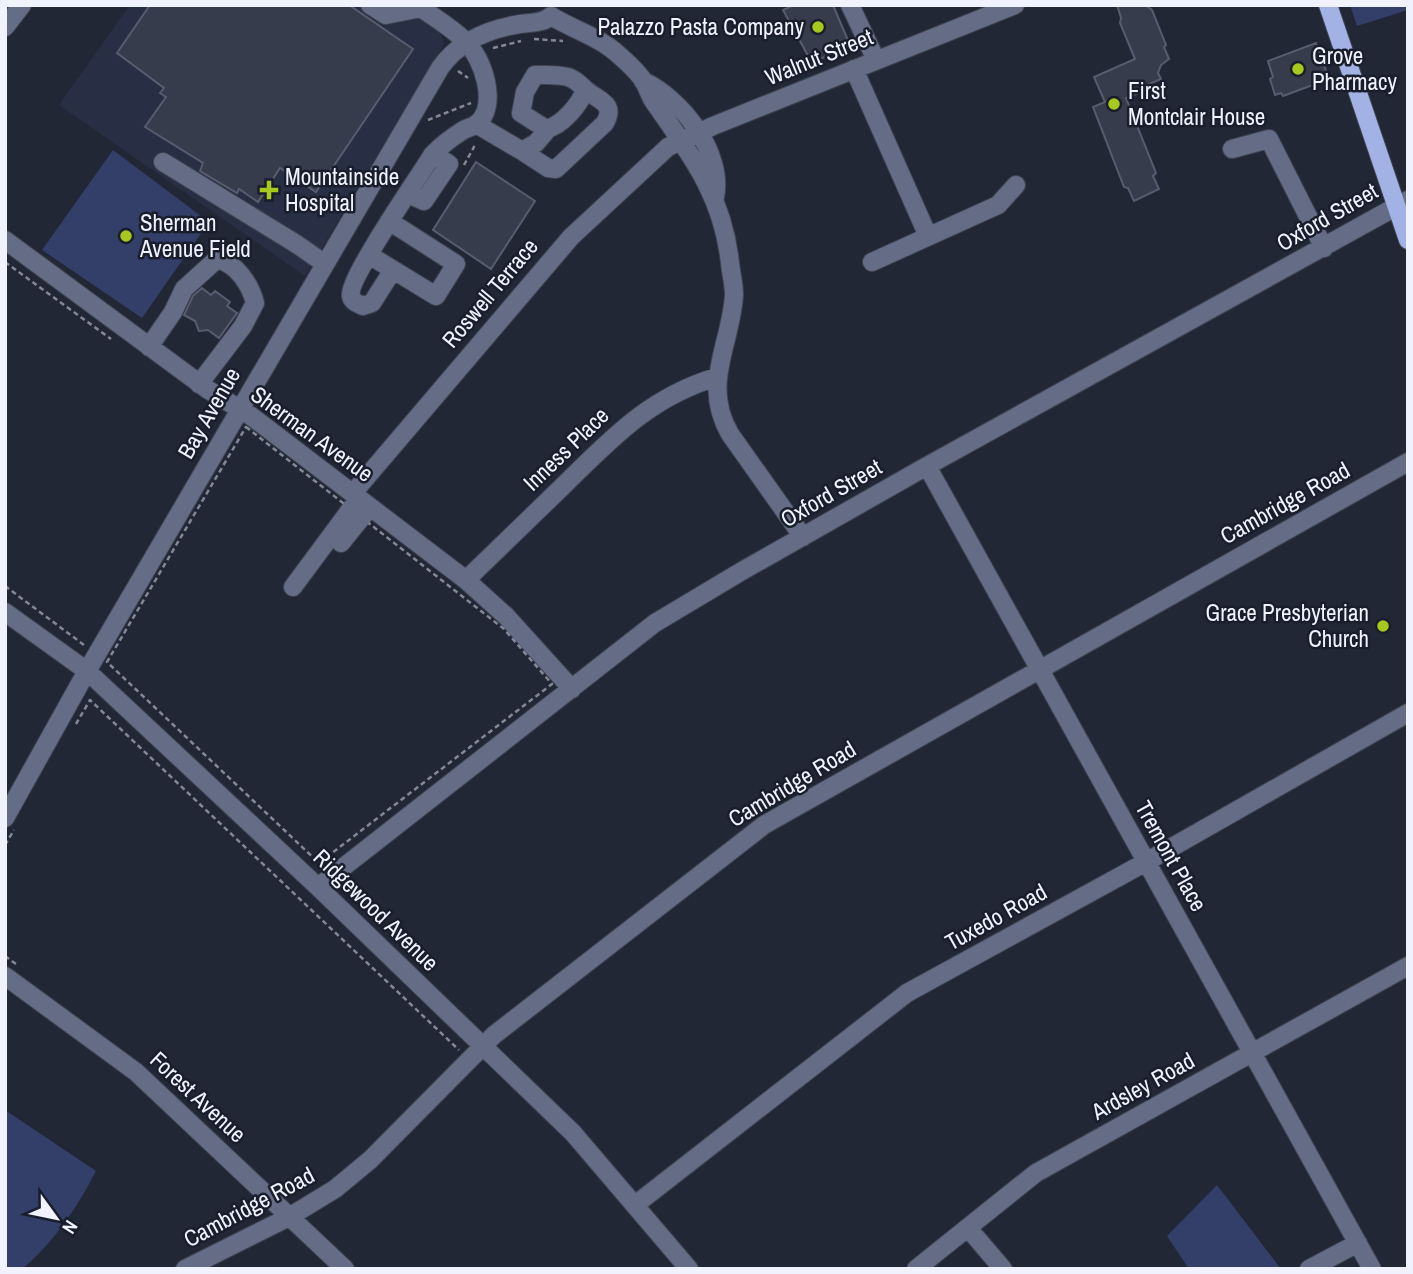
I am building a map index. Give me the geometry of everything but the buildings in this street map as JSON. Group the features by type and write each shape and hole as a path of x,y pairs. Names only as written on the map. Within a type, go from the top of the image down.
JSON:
{"main road":[{"path":"1328,5 1402,203 1408,240"}],"street":[{"path":"5,27 22,5"},
{"path":"370,5 386,15 419,6 467,42 483,71 488,87 487,109 476,124 465,128 433,154 389,221 352,289 351,296 354,301 363,306 372,303 393,270"},
{"path":"850,5 876,60"},
{"name":"Walnut Street","path":"681,139 1015,5"},
{"path":"467,42 511,26 546,20 554,11 612,49 643,81 651,99 681,139 715,197 728,241 734,294 717,377 718,404 722,420 803,537"},
{"name":"Bay Avenue","path":"12,820 87,671 239,410 440,68 454,51 467,42"},
{"path":"854,69 928,236"},
{"path":"476,124 548,168 556,169 605,123 610,115 609,109 603,101 569,77 535,75 525,92 521,113 548,129"},
{"path":"643,81 660,89 699,132 709,151 718,184 715,197"},
{"path":"522,151 536,143 548,129 559,124 585,90"},
{"name":"Roswell Terrace","path":"359,505 564,244 664,150 681,139"},
{"path":"1232,149 1269,139 1324,248"},
{"path":"163,162 325,264"},
{"path":"872,262 998,205 1016,186"},
{"name":"Oxford Street","path":"318,887 655,623 927,466 1402,203"},
{"path":"369,255 436,296 456,264 389,221"},
{"name":"Sherman Avenue","path":"5,240 199,384 256,419 359,505 466,580 506,616 572,689"},
{"path":"149,346 173,312 184,289 217,259 229,262 252,292 255,303 243,326 199,384"},
{"name":"Inness Place","path":"466,580 625,425 659,401 694,384 717,377"},
{"name":"Cambridge Road","path":"185,1269 289,1217 335,1189 370,1160 482,1046 764,825 1408,462"},
{"name":"Tremont Place","path":"927,466 1372,1269"},
{"path":"312,582 359,505"},
{"path":"293,587 359,505"},
{"name":"Ridgewood Avenue","path":"5,612 87,671 318,887 573,1133 689,1269"},
{"name":"Tuxedo Road","path":"635,1205 907,993 1146,862 1408,713"},
{"name":"Ardsley Road","path":"916,1269 1036,1173 1408,966"},
{"name":"Forest Avenue","path":"5,976 136,1072 345,1269"},
{"path":"968,1227 1003,1269"},
{"path":"1309,1269 1358,1243"}],"path":[{"path":"493,48 528,39 569,41"},
{"path":"428,120 471,103"},
{"path":"5,262 111,339"},
{"path":"246,426 359,505 503,629 552,684 319,863 107,662 246,426"},
{"path":"5,586 84,645"},
{"path":"76,724 90,701 460,1050"},
{"path":"5,845 12,820"},
{"path":"5,956 25,971"}],"shaded area":[{"name":"Mountainside Hospital","path":"130,5 402,5 437,30 442,37 444,44 305,276 59,105"},
{"path":"1350,5 1408,5 1408,10 1357,26"},
{"name":"Sherman Avenue Field","path":"113,150 209,222 142,318 42,250"},
{"path":"5,1110 96,1171 64,1224 22,1269 5,1267"},
{"path":"1217,1185 1281,1269 1189,1269 1167,1236"}],"place":[{"name":"Palazzo Pasta Company","path":"818,27"},
{"name":"Grove Pharmacy","path":"1298,69"},
{"name":"First Montclair House","path":"1114,104"},
{"name":"Mountainside Hospital","path":"269,190"},
{"name":"Sherman Avenue Field","path":"126,236"},
{"name":"Grace Presbyterian Church","path":"1383,626"}]}
